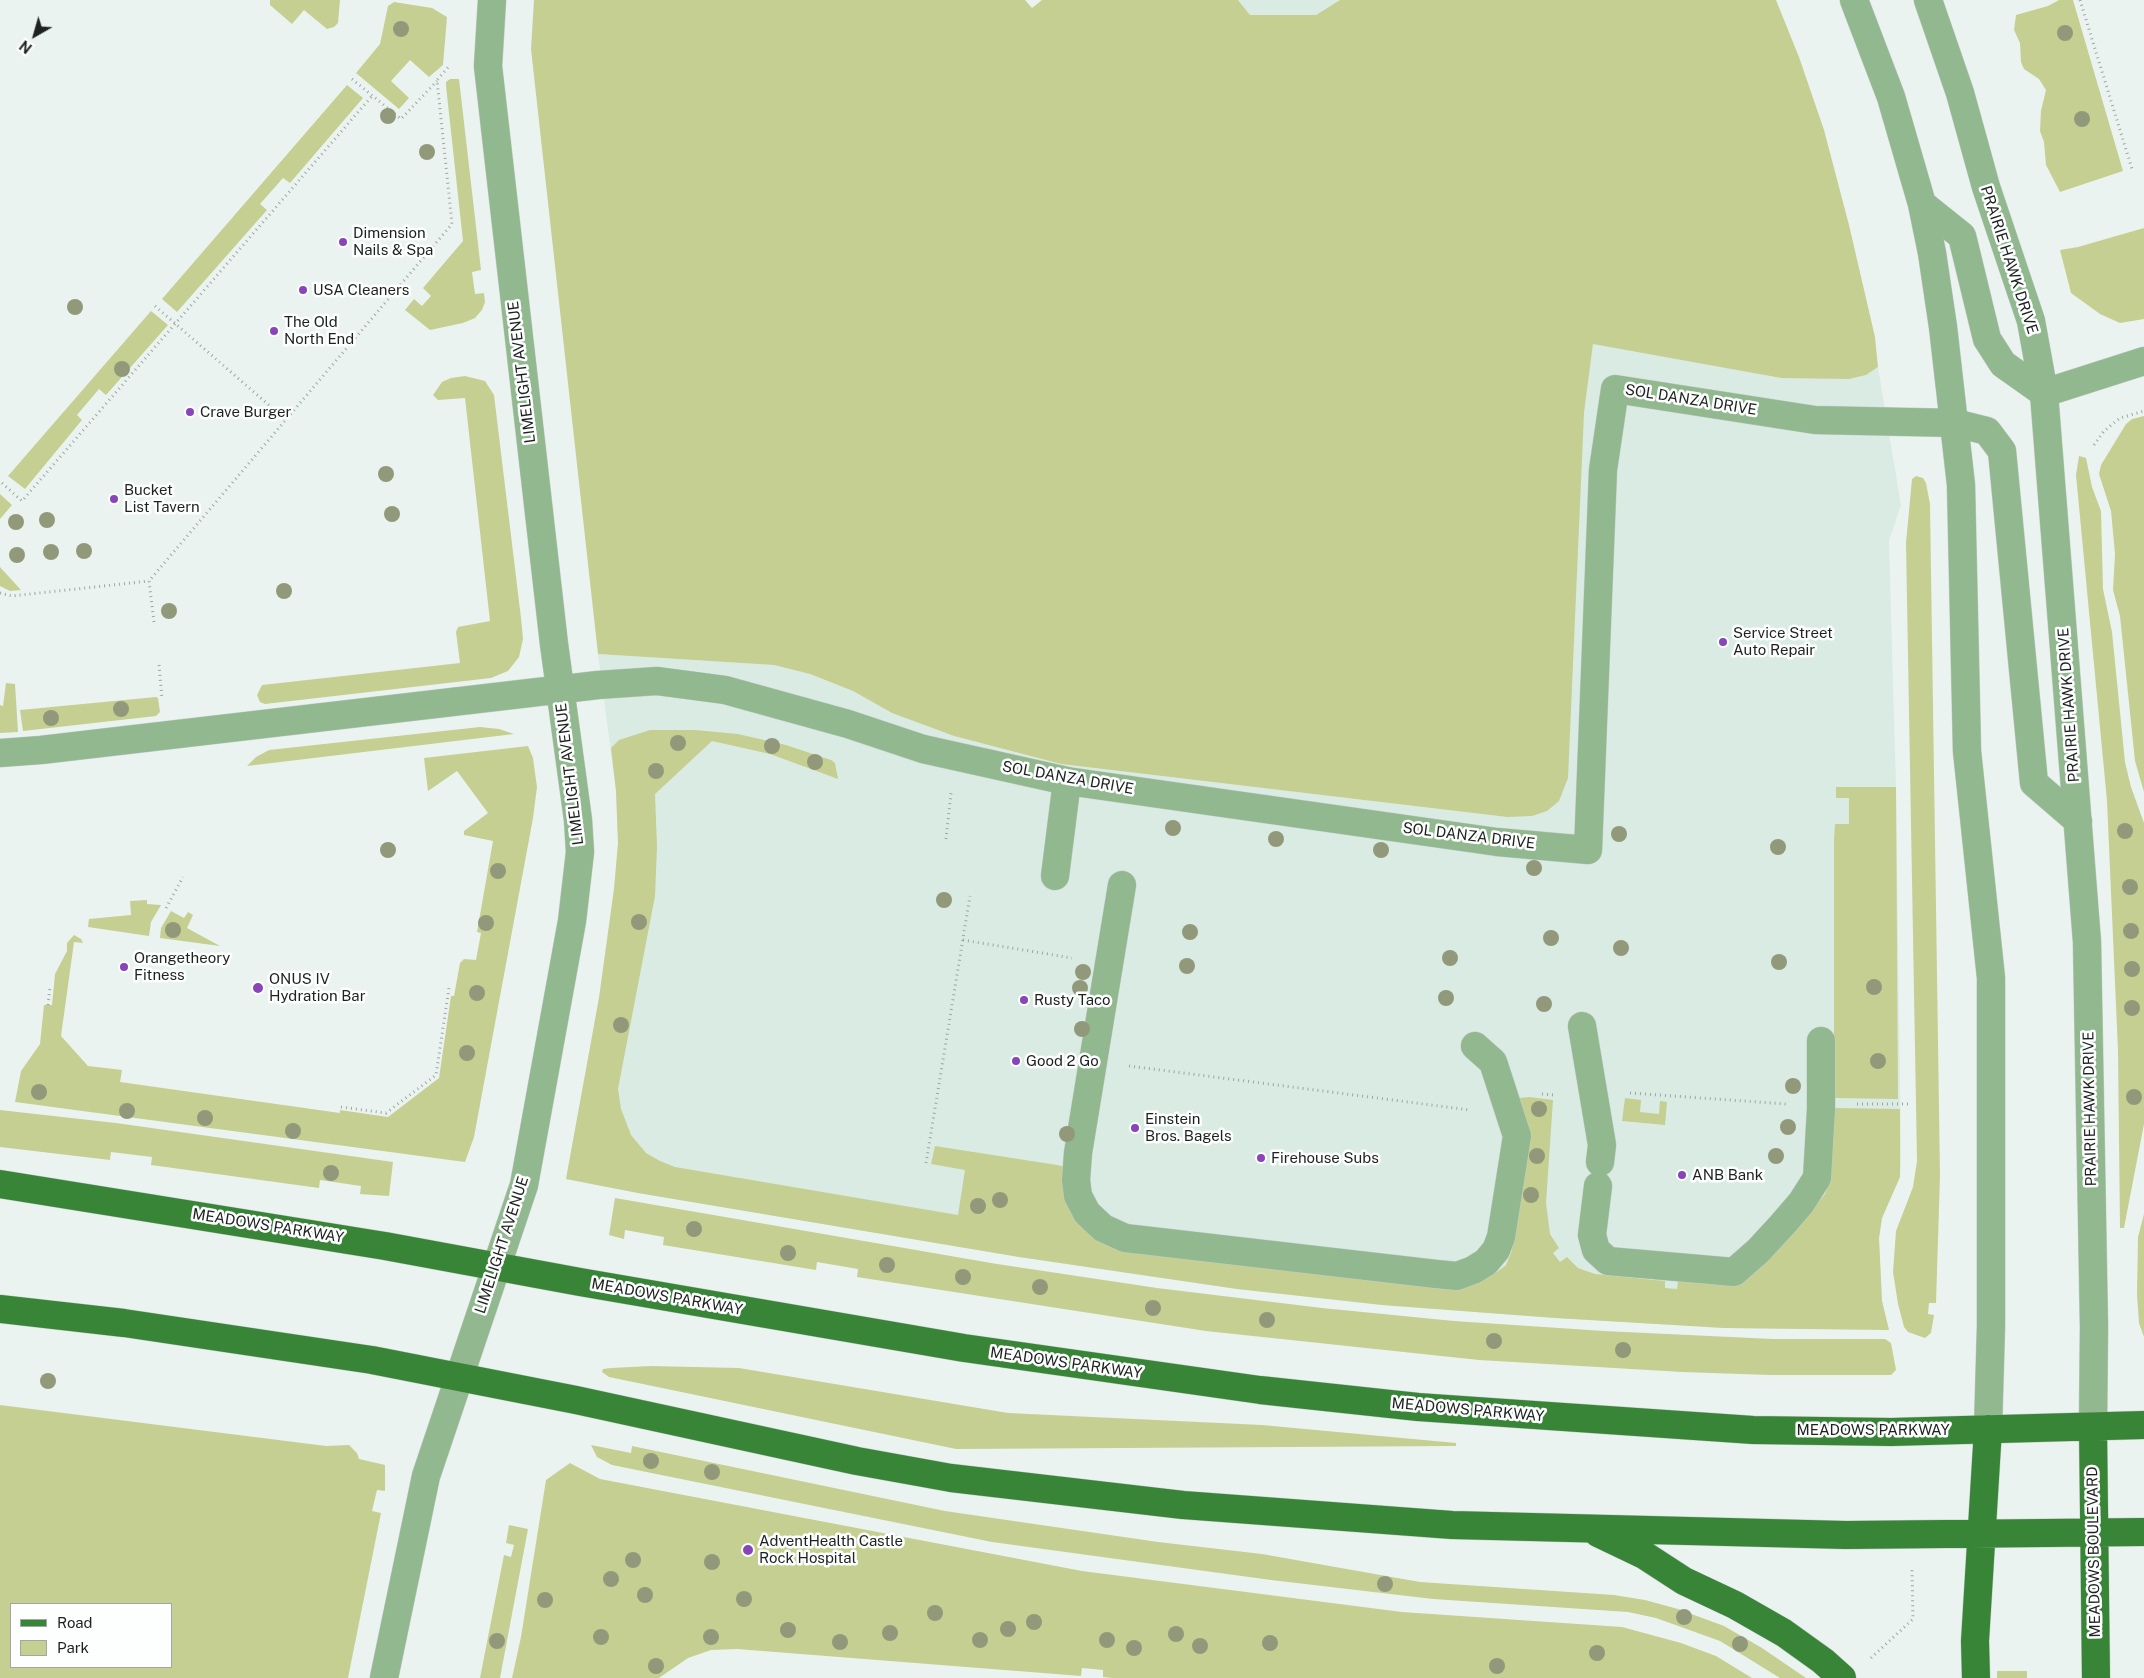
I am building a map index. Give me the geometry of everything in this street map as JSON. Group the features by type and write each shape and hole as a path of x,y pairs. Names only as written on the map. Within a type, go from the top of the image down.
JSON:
{"main road":[{"name":"MEADOWS PARKWAY","path":"0,1184 253,1224 964,1348 1270,1391 1418,1407 1753,1430 1891,1432 2144,1425"},
{"path":"0,1309 124,1323 285,1346 576,1400 857,1461 951,1478 1183,1505 1452,1525 1837,1534 2144,1532"},
{"name":"MEADOWS BOULEVARD","path":"2093,1427 2096,1678"},
{"path":"1976,1678 1975,1641 1988,1429"},
{"path":"1588,1528 1644,1555 1684,1581 1735,1605 1784,1634 1823,1661 1842,1678"}],"street":[{"name":"LIMELIGHT AVENUE","path":"384,1678 426,1476 524,1185 572,921 580,852 578,820 560,689 488,66 492,0"},
{"path":"1854,0 1891,97 1922,204 1932,252 1962,485 1967,751 1991,978 1991,1326 1988,1429"},
{"name":"PRAIRIE HAWK DRIVE","path":"1928,0 1960,93 1986,187 2031,321 2044,392 2088,942 2094,1327 2093,1427"},
{"path":"1922,204 1962,236 1987,339 2002,364 2044,392 2144,361"},
{"name":"SOL DANZA DRIVE","path":"0,752 41,750 560,689 657,681 725,690 848,724 923,749 1067,781 1497,842 1588,850 1603,470 1615,389 1815,420 1955,424"},
{"path":"1955,424 1987,431 2002,451 2034,783 2078,822"},
{"path":"1055,876 1067,781"},
{"path":"1122,885 1078,1153 1076,1180 1078,1196 1087,1213 1103,1228 1118,1235 1125,1238 1436,1274 1457,1276 1473,1270 1486,1262 1496,1250 1501,1237 1517,1136 1493,1062 1475,1046"},
{"path":"1582,1026 1602,1145 1592,1235 1596,1250 1608,1261 1734,1272 1758,1252 1782,1225 1801,1203 1817,1178 1821,1109 1821,1041"}],"path":[{"path":"2080,0 2132,170"},
{"path":"352,79 401,119 450,65 451,56"},
{"path":"0,593 12,596 149,581 452,224 437,80"},
{"path":"2,483 22,501 372,96"},
{"path":"156,306 286,420"},
{"path":"2094,445 2104,431 2120,418 2144,411"},
{"path":"149,581 154,622"},
{"path":"159,665 163,704"},
{"path":"946,839 952,795 949,790"},
{"path":"166,908 183,876"},
{"path":"926,1163 970,896"},
{"path":"962,940 1074,958"},
{"path":"48,1005 50,986"},
{"path":"341,1107 386,1113 436,1076 449,988"},
{"path":"1123,1065 1474,1110 1474,1103"},
{"path":"1625,1092 1793,1104"},
{"path":"1852,1104 1909,1104"},
{"path":"1867,1663 1913,1619 1912,1568"}],"shaded area":[{"path":"1238,0 1340,0 1316,15 1250,15"},
{"path":"1593,343 1781,378 1866,375 1878,367 1901,505 1889,541 1896,787 1901,1161 1900,1177 1882,1218 1879,1238 1882,1301 1889,1330 1724,1328 1555,1318 1382,1305 1237,1289 1019,1257 638,1193 566,1179 599,997 614,889 618,843 616,791 598,654 774,665 810,674 853,691 892,713 954,736 1061,764 1507,817 1584,413"}],"green space":[{"path":"270,0 340,0 338,23 334,27 327,29 304,10 292,24 270,5"},
{"path":"534,0 1025,0 1032,8 1042,0 1238,0 1250,15 1316,15 1340,0 1776,0 1799,57 1824,130 1849,225 1875,337 1878,367 1866,375 1849,379 1781,378 1593,344 1584,413 1568,778 1559,801 1547,811 1532,816 1507,817 1061,764 954,736 892,713 853,691 810,674 774,665 598,654 531,49"},
{"path":"2059,0 2073,0 2123,171 2060,192 2046,165 2044,142 2040,131 2041,111 2046,90 2039,79 2024,69 2021,62 2020,43 2014,30 2016,15 2048,6"},
{"path":"394,2 432,8 447,17 443,65 429,77 410,60 391,81 409,98 399,109 356,73 380,44 388,6"},
{"path":"450,79 459,79 481,270 472,272 475,294 484,293 485,302 482,310 475,318 463,323 430,330 405,310 414,299 422,306 431,296 423,288 463,241 446,86 446,82"},
{"path":"347,85 363,98 290,183 283,178 260,204 267,210 177,312 162,299"},
{"path":"2144,228 2144,319 2120,323 2100,314 2071,293 2060,250 2078,247"},
{"path":"151,311 168,325 106,395 99,389 77,415 82,420 25,489 8,476"},
{"path":"465,376 485,381 494,395 521,618 523,639 519,657 508,671 491,678 265,704 260,702 257,695 262,685 460,663 456,632 458,627 490,621 465,398 438,400 433,395 442,382 451,378"},
{"path":"2144,416 2144,792 2135,761 2120,616 2113,590 2115,554 2111,511 2099,474 2101,465 2126,424 2132,419"},
{"path":"2079,456 2086,458 2092,487 2101,511 2103,589 2112,632 2125,762 2131,787 2144,823 2144,1124 2124,1228 2120,1228 2118,1051 2107,801 2076,475"},
{"path":"1916,476 1923,478 1926,483 1930,504 1940,1176 1936,1303 1929,1303 1928,1314 1934,1315 1931,1333 1925,1338 1908,1332 1904,1327 1893,1272 1896,1231 1913,1187 1917,1161 1906,543 1912,479"},
{"path":"0,494 12,505 0,519"},
{"path":"0,567 21,590 10,591 0,586"},
{"path":"6,683 15,684 18,732 0,733 0,705 3,706"},
{"path":"158,698 160,712 156,716 23,731 20,710"},
{"path":"480,727 499,729 514,734 247,766 256,757 269,750"},
{"path":"650,730 695,730 738,734 786,745 831,760 835,763 838,779 770,754 712,741 655,794 657,847 655,896 618,1089 621,1109 631,1135 646,1153 660,1161 675,1167 958,1215 965,1170 931,1164 935,1146 1057,1165 1066,1167 1068,1202 1181,1256 1443,1289 1457,1288 1497,1272 1506,1265 1512,1250 1527,1127 1519,1098 1529,1097 1553,1100 1546,1203 1550,1234 1559,1248 1553,1253 1560,1262 1567,1257 1578,1268 1595,1274 1665,1281 1665,1288 1677,1289 1678,1281 1731,1284 1811,1211 1825,1194 1830,1181 1832,1108 1900,1109 1900,1177 1882,1218 1879,1238 1882,1301 1889,1330 1724,1328 1555,1318 1382,1305 1237,1289 1019,1257 638,1193 566,1179 599,998 614,889 618,843 616,791 611,748 619,740"},
{"path":"528,746 533,758 537,787 533,818 474,1137 465,1162 15,1102 21,1071 40,1044 44,1005 52,1005 55,974 67,951 67,943 74,935 81,939 83,943 74,942 61,1036 88,1066 122,1070 120,1082 340,1113 340,1110 388,1117 439,1078 451,996 454,996 460,963 464,959 476,960 481,933 477,932 493,841 464,835 464,831 488,813 457,771 428,791 424,758"},
{"path":"1836,787 1896,787 1898,1099 1834,1098 1834,840 1835,824 1849,824 1849,798 1836,798"},
{"path":"147,900 147,904 161,905 151,922 149,936 88,927 89,919 131,915 130,901"},
{"path":"171,911 184,918 188,912 193,915 187,928 220,946 160,938 161,928"},
{"path":"1625,1098 1641,1100 1640,1112 1659,1114 1660,1101 1667,1102 1665,1125 1622,1121"},
{"path":"0,1110 116,1123 393,1162 389,1196 360,1194 361,1186 320,1180 319,1188 151,1165 152,1157 111,1152 110,1160 0,1147"},
{"path":"615,1198 997,1264 1157,1288 1322,1308 1454,1321 1604,1331 1773,1339 1885,1339 1891,1343 1896,1370 1891,1375 1770,1375 1682,1372 1479,1360 1206,1331 857,1277 858,1269 817,1262 816,1270 663,1245 664,1237 625,1230 624,1239 609,1235"},
{"path":"2144,1214 2144,1337 2139,1323 2137,1294 2138,1237"},
{"path":"651,1366 739,1368 1008,1413 1262,1425 1456,1443 1456,1446 956,1449 609,1377 602,1372 603,1369 611,1368"},
{"path":"0,1405 326,1446 349,1445 357,1453 359,1459 385,1465 385,1491 377,1490 372,1511 381,1513 348,1678 0,1678"},
{"path":"591,1445 631,1453 632,1446 945,1511 1158,1542 1262,1554 1420,1582 1614,1595 1645,1600 1678,1609 1724,1626 1762,1648 1806,1678 1780,1678 1720,1641 1656,1618 1628,1612 1433,1599 1271,1580 992,1542 612,1465 597,1457"},
{"name":"AdventHealth Castle Rock Hospital","path":"570,1463 600,1479 1082,1571 1402,1612 1622,1627 1681,1643 1716,1656 1752,1678 1112,1678 1103,1677 1103,1670 1082,1668 1081,1676 737,1649 711,1650 688,1658 659,1678 512,1678 521,1637 546,1480"},
{"path":"509,1525 528,1529 500,1678 480,1678 504,1555 511,1557 514,1545 506,1543"},
{"path":"1997,1671 2027,1671 2027,1678 1997,1678"}],"place":[{"name":"Dimension Nails & Spa","path":"343,242"},
{"name":"USA Cleaners","path":"303,290"},
{"name":"The Old North End","path":"274,331"},
{"name":"Crave Burger","path":"190,412"},
{"name":"Bucket List Tavern","path":"114,499"},
{"name":"Service Street Auto Repair","path":"1723,642"},
{"name":"Orangetheory Fitness","path":"124,967"},
{"name":"ONUS IV Hydration Bar","path":"258,988"},
{"name":"Rusty Taco","path":"1024,1000"},
{"name":"Good 2 Go","path":"1016,1061"},
{"name":"Einstein Bros. Bagels","path":"1135,1128"},
{"name":"Firehouse Subs","path":"1261,1158"},
{"name":"ANB Bank","path":"1682,1175"},
{"name":"AdventHealth Castle Rock Hospital","path":"748,1550"}]}
